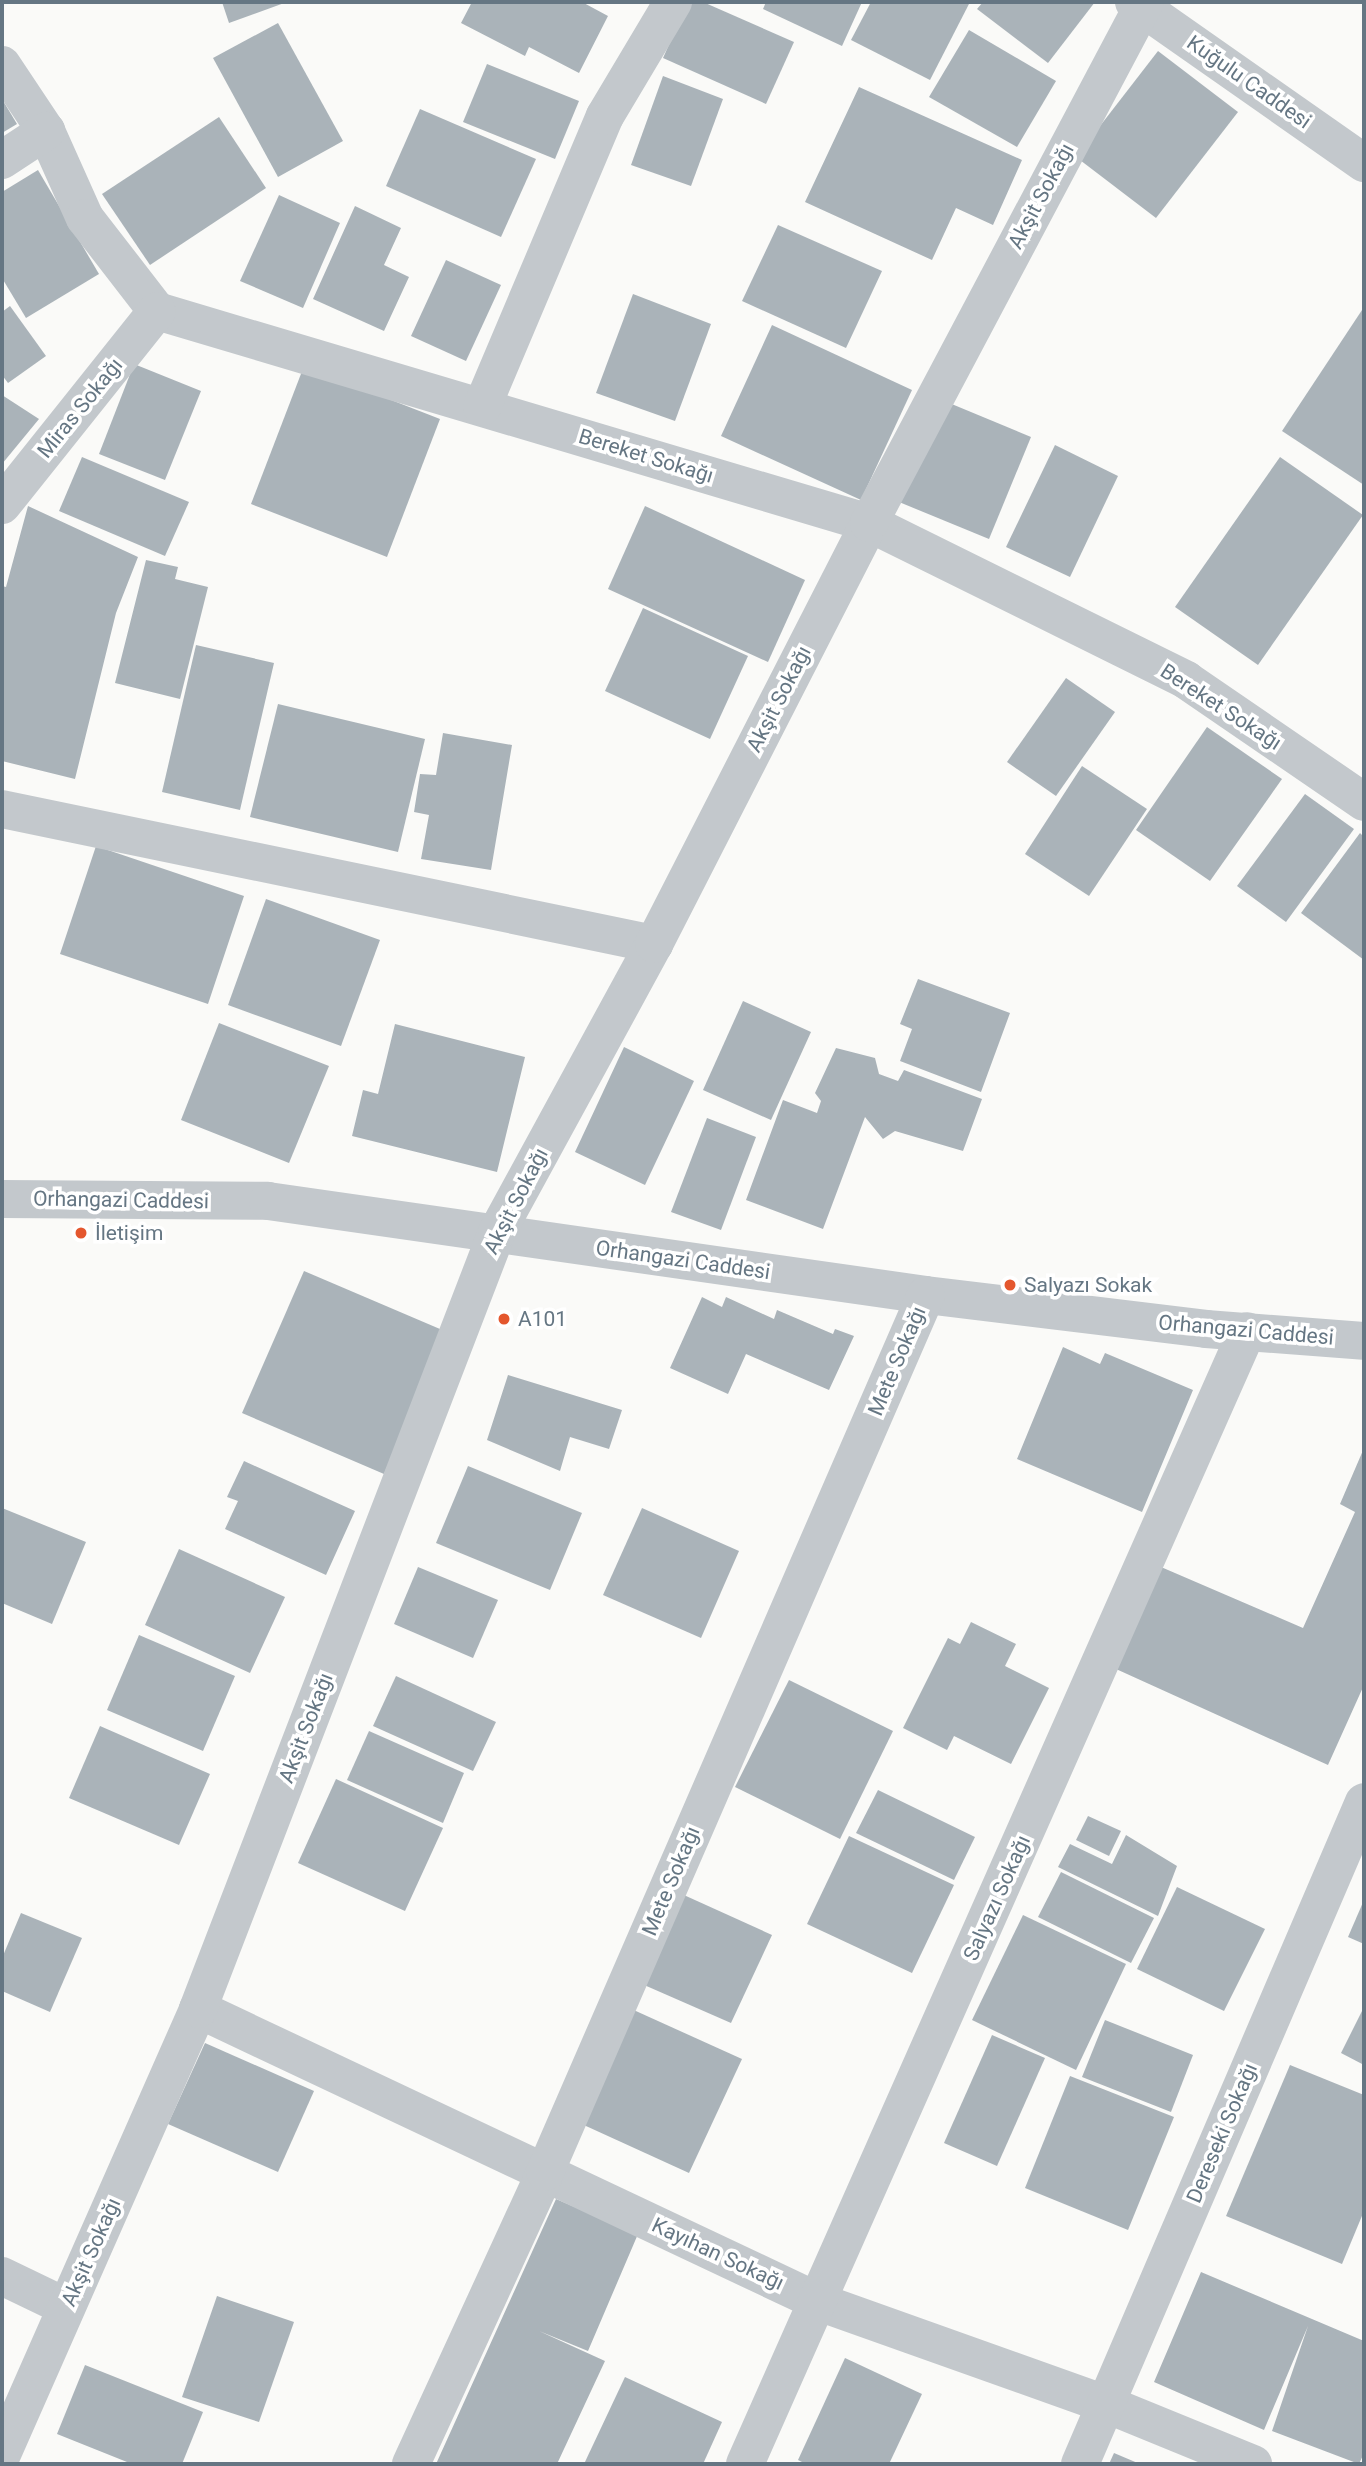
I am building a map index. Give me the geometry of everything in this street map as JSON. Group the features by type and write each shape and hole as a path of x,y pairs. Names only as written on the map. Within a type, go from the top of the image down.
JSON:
{"street":[{"path":"482,407 606,116 673,2"},
{"name":"Kuğulu Caddesi","path":"1140,3 1364,163"},
{"name":"Akşit Sokağı","path":"2,2454 198,2009 497,1232 654,944 869,523 1140,3"},
{"path":"2,65 46,131 85,218 157,311"},
{"path":"2,160 46,131"},
{"name":"Bereket Sokağı","path":"157,311 869,523 1186,680 1364,802"},
{"name":"Miras Sokağı","path":"2,505 157,311"},
{"path":"2,808 654,944"},
{"name":"Orhangazi Caddesi","path":"4,1205 268,1201 926,1296 1247,1331 1364,1340"},
{"name":"Mete Sokağı","path":"411,2464 545,2172 926,1296"},
{"name":"Salyazı Sokağı","path":"746,2464 1247,1331"},
{"name":"Dereseki Sokağı","path":"1080,2464 1364,1802"},
{"name":"Kayıhan Sokağı","path":"198,2009 819,2302 1106,2404 1253,2464"},
{"path":"2,2276 66,2307"}],"building":[{"path":"222,2 287,2 229,23"},
{"path":"472,2 582,2 608,16 579,73 529,47 525,56 461,23"},
{"path":"688,2 703,2 794,42 766,104 663,58"},
{"path":"766,2 862,2 842,46 763,9"},
{"path":"871,2 970,2 930,80 851,40"},
{"path":"983,2 1095,2 1048,63 977,9"},
{"path":"278,23 343,141 278,177 213,58"},
{"path":"969,30 1056,81 1017,147 929,97"},
{"path":"1158,51 1238,112 1156,218 1076,157"},
{"path":"487,64 579,101 555,159 463,122"},
{"path":"663,76 723,99 691,186 631,165"},
{"path":"859,87 1022,160 993,225 956,208 932,260 805,202"},
{"path":"2,99 17,124 2,133"},
{"path":"420,109 536,159 501,237 386,186"},
{"path":"219,117 266,188 150,265 102,194"},
{"path":"38,170 99,274 26,318 2,278 2,192"},
{"path":"279,195 340,223 303,308 240,281"},
{"path":"355,206 401,228 384,265 409,277 384,331 313,299"},
{"path":"778,225 882,271 846,348 742,301"},
{"path":"446,260 501,285 466,361 411,336"},
{"path":"633,294 711,324 675,421 596,393"},
{"path":"10,306 46,356 8,383 2,375 2,312"},
{"path":"1364,307 1364,485 1282,431"},
{"path":"772,325 912,390 861,500 721,436"},
{"path":"134,364 201,391 165,480 99,454"},
{"path":"304,366 440,419 387,557 251,504"},
{"path":"2,395 39,419 2,464"},
{"path":"942,400 1031,437 989,539 899,502"},
{"path":"1055,445 1118,476 1070,577 1006,547"},
{"path":"82,457 189,502 165,556 59,511"},
{"path":"1280,457 1363,515 1258,665 1175,607"},
{"path":"28,506 138,557 116,613 75,779 2,761 2,586 6,587"},
{"path":"645,506 805,580 768,662 608,589"},
{"path":"146,560 178,567 175,579 208,587 180,699 115,683"},
{"path":"643,608 748,656 710,739 605,691"},
{"path":"196,645 274,663 240,810 162,792"},
{"path":"1066,678 1115,712 1056,796 1007,762"},
{"path":"278,704 425,739 398,852 250,817"},
{"path":"1207,727 1282,779 1210,881 1136,830"},
{"path":"443,733 512,745 491,870 421,859 429,815 414,812 420,774 436,775"},
{"path":"1082,766 1147,809 1089,896 1025,854"},
{"path":"1305,794 1354,829 1286,922 1237,886"},
{"path":"1360,833 1364,837 1364,960 1301,913"},
{"path":"96,846 244,896 208,1004 60,954"},
{"path":"266,899 380,940 341,1046 228,1005"},
{"path":"918,979 1010,1013 981,1092 900,1061 912,1029 900,1024"},
{"path":"743,1001 811,1032 771,1120 703,1090"},
{"path":"219,1023 329,1066 289,1163 181,1120"},
{"path":"395,1024 525,1057 497,1172 352,1136 363,1090 378,1094"},
{"path":"624,1047 694,1081 645,1185 575,1152"},
{"path":"836,1048 875,1058 879,1074 898,1081 904,1070 982,1099 963,1151 895,1131 883,1139 865,1117 823,1229 746,1200 783,1100 817,1113 821,1101 815,1093"},
{"path":"707,1118 756,1137 721,1230 671,1212"},
{"path":"304,1271 447,1332 384,1474 242,1413"},
{"path":"702,1297 722,1307 726,1297 774,1319 777,1310 833,1334 835,1329 854,1336 829,1390 746,1354 728,1394 670,1368"},
{"path":"1063,1347 1100,1364 1105,1353 1193,1390 1142,1512 1017,1459"},
{"path":"508,1375 622,1410 609,1449 570,1437 560,1471 487,1440"},
{"path":"1364,1448 1364,1685 1328,1765 1116,1669 1161,1567 1303,1628 1355,1512 1340,1504"},
{"path":"244,1461 355,1511 326,1575 225,1529 238,1501 227,1497"},
{"path":"468,1466 582,1513 550,1590 436,1543"},
{"path":"2,1508 86,1542 52,1624 2,1603"},
{"path":"642,1508 739,1551 701,1638 603,1595"},
{"path":"179,1549 285,1597 250,1673 145,1625"},
{"path":"418,1567 498,1600 473,1658 394,1624"},
{"path":"971,1622 1016,1644 1005,1666 1049,1688 1011,1764 954,1736 947,1750 903,1728 948,1638 960,1644"},
{"path":"139,1635 235,1676 203,1751 107,1710"},
{"path":"396,1676 496,1722 473,1771 373,1726"},
{"path":"789,1680 893,1731 840,1839 735,1787"},
{"path":"100,1726 210,1774 179,1845 69,1798"},
{"path":"369,1731 464,1773 443,1823 347,1780"},
{"path":"336,1779 443,1828 405,1911 298,1863"},
{"path":"878,1790 975,1837 954,1880 856,1833"},
{"path":"1088,1816 1121,1831 1109,1856 1076,1840"},
{"path":"1126,1835 1177,1866 1158,1916 1058,1867 1070,1844 1112,1864"},
{"path":"849,1836 954,1885 912,1973 807,1924"},
{"path":"1061,1872 1154,1918 1131,1963 1038,1917"},
{"path":"1177,1887 1265,1929 1224,2011 1137,1969"},
{"path":"675,1891 772,1935 731,2023 635,1981"},
{"path":"1364,1900 1364,1944 1348,1937"},
{"path":"21,1913 82,1938 50,2012 2,1991 2,1958"},
{"path":"1023,1915 1126,1964 1076,2070 972,2020"},
{"path":"627,2007 742,2059 689,2173 575,2121"},
{"path":"1364,2007 1364,2065 1341,2053"},
{"path":"1105,2020 1193,2055 1171,2112 1082,2077"},
{"path":"992,2035 1045,2058 997,2166 944,2143"},
{"path":"205,2043 314,2091 278,2172 168,2124"},
{"path":"1290,2065 1364,2095 1364,2211 1342,2264 1226,2216"},
{"path":"1070,2076 1174,2117 1128,2230 1025,2188"},
{"path":"556,2199 638,2234 588,2351 539,2331 605,2361 557,2464 436,2464"},
{"path":"1201,2272 1364,2341 1364,2453 1359,2464 1272,2431 1308,2326 1264,2430 1154,2382"},
{"path":"217,2296 294,2322 259,2422 182,2397"},
{"path":"845,2358 922,2394 889,2464 806,2464 798,2460"},
{"path":"85,2365 203,2412 182,2464 132,2464 57,2434"},
{"path":"625,2377 722,2422 703,2464 584,2464"},
{"path":"1114,2453 1140,2464 1109,2464"}],"place":[{"name":"İletişim","path":"81,1233"},
{"name":"Salyazı Sokak","path":"1010,1285"},
{"name":"A101","path":"504,1319"}]}
